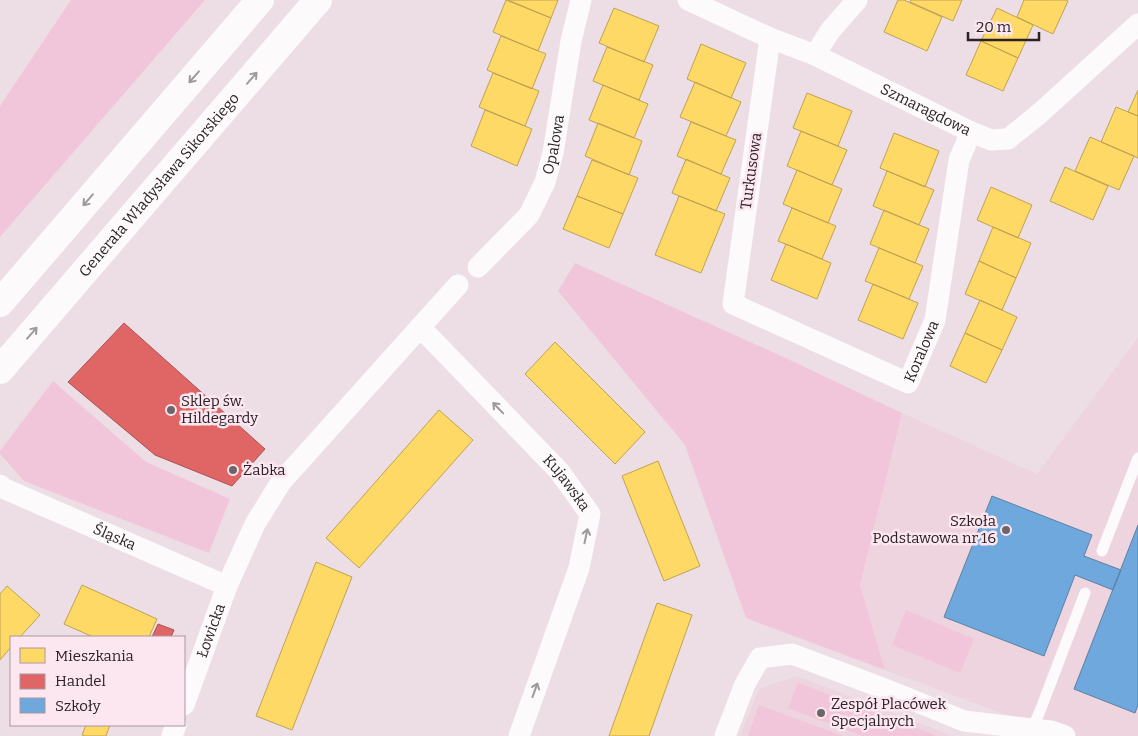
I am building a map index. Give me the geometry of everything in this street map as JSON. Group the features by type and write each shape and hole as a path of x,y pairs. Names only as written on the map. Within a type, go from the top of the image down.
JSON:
{"street":[{"path":"0,302 260,0"},
{"name":"Generała Władysława Sikorskiego","path":"0,370 318,0"},
{"name":"Opalowa","path":"478,267 529,215 545,182 553,153 571,40 581,0"},
{"name":"Szmaragdowa","path":"688,0 770,38 815,55 991,140 1008,139 1039,114 1138,24"},
{"path":"815,55 830,31 857,0"},
{"name":"Turkusowa","path":"733,304 770,38"},
{"name":"Koralowa","path":"733,304 908,383 935,320 959,160 971,132"},
{"path":"420,327 458,285"},
{"name":"Łowicka","path":"185,702 227,586 255,524 281,482 420,327"},
{"name":"Kujawska","path":"420,327 559,471 590,514 579,568 519,736"},
{"name":"Śląska","path":"1,488 227,586"},
{"path":"725,736 744,684 760,658 792,654 964,721 1051,731 1065,736"}],"lane":[{"path":"1102,551 1138,458"},
{"path":"1032,729 1085,593"}],"shaded area":[{"path":"71,0 205,0 0,237 0,106"},
{"path":"575,263 777,354 902,413 860,585 885,670 746,618 685,445 558,291"},
{"name":"Szkoła Podstawowa nr 16","path":"1138,338 1138,736 1063,736 885,670 860,585 902,413 1037,474"},
{"path":"53,381 146,462 230,499 209,553 24,481 0,454 0,451"},
{"path":"906,610 974,639 960,673 892,645"},
{"name":"Zespół Placówek Specjalnych","path":"797,676 953,736 740,736 759,689"},
{"path":"798,683 937,736 862,736 788,708"},
{"path":"759,705 843,736 748,736"}],"building: Mieszkania":[{"path":"506,0 551,18 538,51 493,32"},
{"path":"508,0 558,0 551,18"},
{"path":"898,0 904,0 942,17 927,51 884,32"},
{"path":"911,0 962,0 953,21 910,2"},
{"path":"1024,0 1068,1 1053,34 1017,17"},
{"path":"614,8 659,26 644,62 599,43"},
{"path":"997,8 1033,25 1018,58 981,41"},
{"path":"501,36 546,54 532,89 487,70"},
{"path":"981,41 1018,58 1003,91 966,75"},
{"path":"701,44 746,63 731,98 687,79"},
{"path":"607,47 653,65 639,100 593,81"},
{"path":"493,73 539,91 525,126 479,107"},
{"path":"695,82 741,102 726,136 680,117"},
{"path":"603,85 648,104 634,138 589,120"},
{"path":"1138,90 1138,116 1128,112"},
{"path":"807,93 852,111 838,146 793,128"},
{"path":"1116,107 1138,116 1138,158 1101,142"},
{"path":"485,110 532,129 517,166 471,146"},
{"path":"691,122 736,140 721,174 677,156"},
{"path":"598,123 642,141 629,175 585,156"},
{"path":"801,131 847,150 832,185 787,166"},
{"path":"894,133 939,151 925,187 880,168"},
{"path":"1090,137 1134,156 1119,190 1075,171"},
{"path":"686,159 730,178 716,211 672,193"},
{"path":"592,160 638,178 623,214 577,196"},
{"path":"1065,167 1108,186 1093,220 1050,201"},
{"path":"797,170 842,189 828,223 783,204"},
{"path":"887,171 934,190 919,225 873,206"},
{"path":"991,187 1032,205 1018,238 977,220"},
{"path":"577,196 623,214 609,248 563,229"},
{"path":"679,196 725,214 701,273 655,255"},
{"path":"792,208 836,226 822,259 778,241"},
{"path":"884,210 929,229 915,263 870,244"},
{"path":"993,227 1031,243 1016,278 979,261"},
{"path":"786,244 831,263 817,299 771,280"},
{"path":"879,248 923,266 909,299 865,281"},
{"path":"979,261 1016,278 1002,310 965,294"},
{"path":"873,284 918,303 903,339 858,320"},
{"path":"980,300 1017,317 1002,350 965,333"},
{"path":"965,333 1002,350 986,383 950,366"},
{"path":"555,342 645,432 615,464 525,374"},
{"path":"439,410 473,440 359,568 326,538"},
{"path":"658,461 700,566 664,581 622,476"},
{"path":"316,562 352,577 292,730 256,716"},
{"path":"82,585 157,619 149,636 91,636 64,624"},
{"path":"7,586 40,615 21,636 10,636 10,648 0,660 0,594"},
{"path":"657,603 692,615 649,736 609,736"},
{"path":"86,726 110,726 106,736 82,735"}],"building: Handel":[{"path":"124,323 265,449 232,486 155,455 68,382"},
{"path":"158,624 174,630 171,636 152,636"}],"building: Szkoły":[{"path":"992,496 1092,535 1084,556 1121,570 1113,590 1075,575 1044,656 944,617"},
{"path":"1138,525 1138,705 1135,713 1074,689"}],"place":[{"name":"Sklep św. Hildegardy","path":"171,410"},
{"name":"Żabka","path":"233,470"},
{"name":"Szkoła Podstawowa nr 16","path":"1006,530"},
{"name":"Zespół Placówek Specjalnych","path":"821,713"}]}
